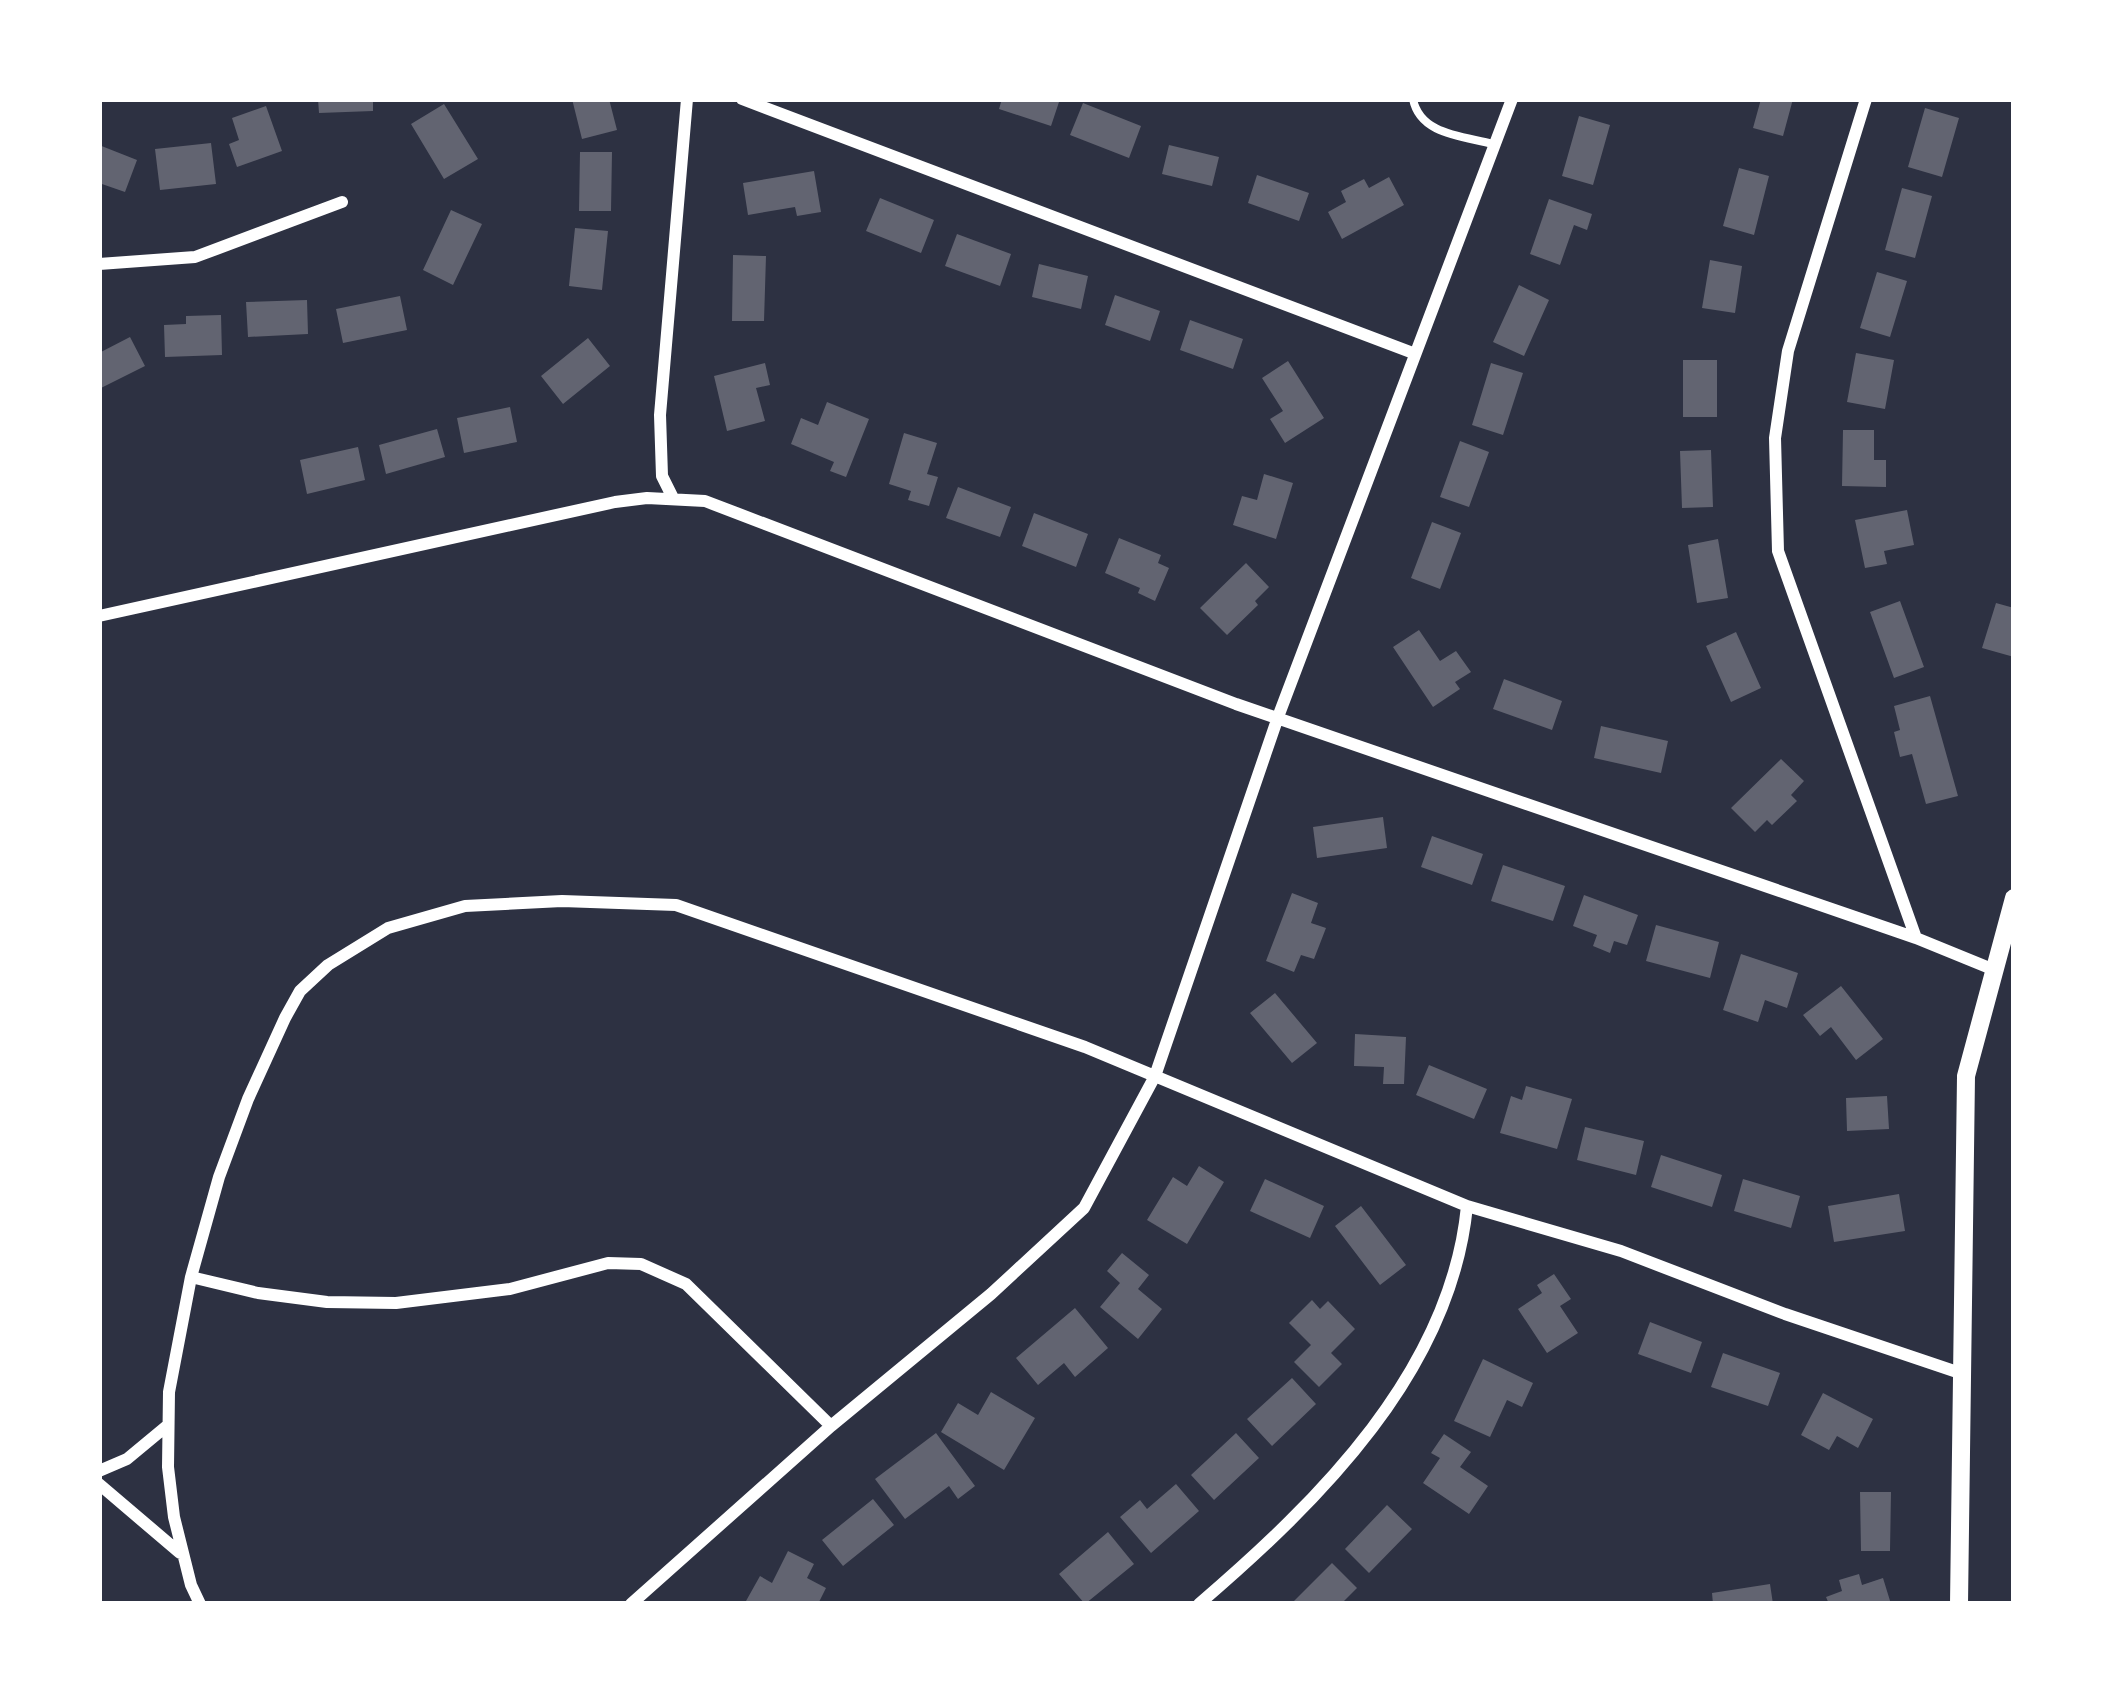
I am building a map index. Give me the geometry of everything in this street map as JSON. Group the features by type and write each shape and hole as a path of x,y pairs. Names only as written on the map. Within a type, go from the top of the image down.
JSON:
{"street":[{"path":"673,498 662,476 660,415 687,99"},
{"path":"742,99 1413,353"},
{"path":"632,1604 1084,1208 1155,1076 1278,717 1512,99"},
{"path":"1866,99 1788,351 1775,438 1778,551 1916,938"},
{"path":"99,264 195,257 342,202"},
{"path":"99,616 615,502 706,501 1278,717 1916,938 1992,969"},
{"path":"1959,1604 1966,1076 2014,898"},
{"path":"200,1604 182,1555 168,1467 167,1425 177,1339 219,1177 284,1018 300,992 328,965 388,928 465,906 562,901 676,905 1085,1047 1467,1206 1621,1252 1960,1373"},
{"path":"1199,1604 1294,1520 1381,1413 1433,1329 1455,1281 1467,1206"},
{"path":"191,1277 281,1296 396,1303 510,1289 608,1263 640,1264 686,1284 831,1426"},
{"path":"99,1471 127,1459 167,1425"},
{"path":"99,1484 182,1555"}],"lane":[{"path":"1413,99 1430,128 1495,145"}],"building":[{"path":"318,99 373,99 373,111 319,113"},
{"path":"572,99 609,99 617,130 582,139"},
{"path":"1002,99 1060,99 1051,126 999,109"},
{"path":"1761,99 1793,99 1783,136 1753,128"},
{"path":"1083,103 1141,126 1129,158 1070,135"},
{"path":"444,104 478,159 444,179 411,124"},
{"path":"266,106 282,151 237,167 229,144 239,140 232,118"},
{"path":"1925,108 1959,118 1942,177 1908,167"},
{"path":"1579,116 1610,125 1593,185 1562,176"},
{"path":"211,143 216,184 160,190 155,149"},
{"path":"99,145 137,160 125,192 99,183"},
{"path":"1169,145 1219,157 1212,186 1162,174"},
{"path":"580,152 612,152 611,211 579,211"},
{"path":"1739,168 1769,176 1754,235 1723,226"},
{"path":"814,171 821,212 797,216 795,207 748,215 743,183"},
{"path":"1257,175 1309,193 1299,221 1248,203"},
{"path":"1389,177 1404,205 1342,239 1328,212 1346,202 1341,191 1364,179 1369,188"},
{"path":"1902,188 1932,196 1915,258 1885,250"},
{"path":"880,198 934,220 921,253 866,231"},
{"path":"1549,199 1592,214 1587,230 1574,225 1560,265 1530,254"},
{"path":"451,210 482,224 453,285 423,270"},
{"path":"575,228 608,231 602,290 569,286"},
{"path":"957,234 1011,254 1000,286 945,266"},
{"path":"733,255 766,256 764,321 732,321"},
{"path":"1710,260 1742,266 1735,313 1702,308"},
{"path":"1039,264 1088,276 1081,309 1032,297"},
{"path":"1877,272 1907,281 1890,337 1860,328"},
{"path":"1519,285 1549,300 1524,356 1493,342"},
{"path":"1115,295 1160,311 1150,341 1105,325"},
{"path":"400,296 407,330 343,343 336,309"},
{"path":"307,300 308,334 248,337 246,302"},
{"path":"221,315 222,355 165,357 164,325 186,324 186,316"},
{"path":"1190,320 1243,339 1233,369 1180,350"},
{"path":"130,337 145,366 99,389 99,353"},
{"path":"588,338 610,366 563,404 541,376"},
{"path":"1856,353 1894,360 1885,409 1847,402"},
{"path":"1683,360 1717,360 1717,417 1683,417"},
{"path":"1288,361 1324,418 1285,443 1270,419 1283,411 1262,378"},
{"path":"765,363 770,385 756,388 765,421 727,431 714,376"},
{"path":"1491,363 1523,373 1503,435 1472,425"},
{"path":"827,402 869,419 846,477 830,471 834,462 791,444 801,418 818,425"},
{"path":"510,407 517,442 464,453 457,418"},
{"path":"437,429 445,457 386,474 379,445"},
{"path":"1843,430 1874,430 1874,460 1886,460 1886,487 1842,486"},
{"path":"904,433 937,443 927,474 938,477 929,506 908,500 911,491 889,484"},
{"path":"1460,441 1489,452 1469,507 1440,497"},
{"path":"358,447 365,480 307,494 300,460"},
{"path":"1711,450 1713,507 1682,508 1680,451"},
{"path":"1264,474 1293,483 1276,539 1233,525 1242,496 1257,500"},
{"path":"958,487 1011,507 1000,537 946,518"},
{"path":"1907,510 1914,545 1884,551 1887,564 1865,568 1855,520"},
{"path":"1034,513 1088,534 1076,567 1022,546"},
{"path":"1432,522 1461,533 1440,589 1411,578"},
{"path":"1119,538 1161,555 1158,563 1169,568 1155,601 1138,593 1140,588 1105,573"},
{"path":"1718,539 1728,598 1697,603 1688,545"},
{"path":"1246,563 1269,587 1227,635 1200,608"},
{"path":"1900,601 1924,667 1894,678 1870,612"},
{"path":"1996,603 2014,608 2014,657 1982,648"},
{"path":"1419,630 1440,661 1456,651 1471,672 1455,682 1460,689 1433,707 1393,647"},
{"path":"1736,632 1761,688 1731,702 1706,646"},
{"path":"1504,679 1562,701 1552,730 1493,709"},
{"path":"1930,696 1958,796 1926,804 1912,754 1900,757 1894,706"},
{"path":"1601,726 1668,741 1661,773 1594,758"},
{"path":"1781,759 1804,781 1791,795 1797,801 1772,825 1767,820 1755,832 1731,808"},
{"path":"1383,817 1387,848 1317,858 1313,827"},
{"path":"1432,836 1483,854 1472,885 1421,867"},
{"path":"1503,865 1565,886 1553,921 1491,901"},
{"path":"1292,893 1318,903 1311,923 1326,928 1314,959 1301,955 1294,972 1266,961"},
{"path":"1584,895 1638,915 1627,945 1614,941 1610,953 1593,946 1597,935 1573,926"},
{"path":"1656,925 1719,942 1710,978 1646,961"},
{"path":"1741,954 1798,973 1787,1008 1765,1000 1758,1022 1723,1010"},
{"path":"1841,986 1883,1039 1856,1060 1831,1027 1820,1036 1803,1015"},
{"path":"1275,993 1317,1043 1292,1063 1250,1013"},
{"path":"1355,1034 1406,1037 1404,1084 1383,1084 1384,1067 1354,1066"},
{"path":"1429,1065 1487,1089 1474,1119 1416,1095"},
{"path":"1526,1086 1572,1099 1557,1149 1500,1133 1511,1096 1522,1100"},
{"path":"1887,1096 1889,1129 1847,1131 1846,1098"},
{"path":"1585,1127 1644,1141 1636,1175 1577,1160"},
{"path":"1661,1155 1722,1175 1712,1207 1651,1187"},
{"path":"1199,1166 1224,1182 1187,1244 1147,1220 1173,1177 1187,1186"},
{"path":"1265,1179 1324,1206 1310,1238 1250,1211"},
{"path":"1743,1179 1800,1196 1791,1228 1734,1211"},
{"path":"1899,1194 1905,1231 1834,1242 1828,1206"},
{"path":"1361,1206 1406,1265 1380,1285 1335,1226"},
{"path":"1122,1253 1149,1275 1138,1289 1162,1309 1138,1339 1100,1307 1120,1283 1107,1271"},
{"path":"1554,1274 1571,1299 1560,1306 1578,1333 1547,1353 1518,1309 1542,1293 1537,1285"},
{"path":"1312,1300 1320,1309 1328,1301 1355,1329 1331,1353 1342,1364 1319,1387 1294,1362 1311,1345 1289,1323"},
{"path":"1075,1308 1108,1348 1075,1377 1064,1363 1038,1385 1016,1358"},
{"path":"1650,1322 1702,1342 1691,1373 1638,1354"},
{"path":"1723,1353 1780,1373 1768,1406 1711,1387"},
{"path":"1483,1359 1533,1383 1522,1407 1507,1400 1490,1437 1454,1421"},
{"path":"1292,1378 1316,1404 1272,1446 1247,1419"},
{"path":"991,1392 1035,1418 1004,1470 941,1432 958,1403 978,1415"},
{"path":"1823,1393 1873,1419 1858,1448 1837,1436 1829,1450 1801,1435"},
{"path":"936,1433 975,1486 958,1499 949,1486 905,1519 875,1479"},
{"path":"1236,1433 1259,1458 1214,1500 1191,1475"},
{"path":"1444,1434 1471,1452 1460,1467 1488,1486 1469,1514 1423,1483 1440,1458 1431,1453"},
{"path":"1176,1484 1199,1511 1151,1553 1120,1517 1140,1500 1147,1509"},
{"path":"1860,1492 1891,1492 1890,1551 1861,1551"},
{"path":"873,1499 894,1525 843,1566 822,1540"},
{"path":"1387,1505 1412,1529 1369,1573 1345,1549"},
{"path":"1108,1532 1134,1564 1085,1604 1059,1574"},
{"path":"788,1551 814,1564 807,1578 826,1588 818,1604 746,1601 760,1576 772,1583"},
{"path":"1332,1563 1357,1588 1341,1604 1291,1604"},
{"path":"1859,1574 1862,1585 1883,1578 1891,1604 1829,1604 1826,1597 1842,1591 1839,1580"},
{"path":"1770,1584 1773,1604 1713,1604 1712,1593"}]}
